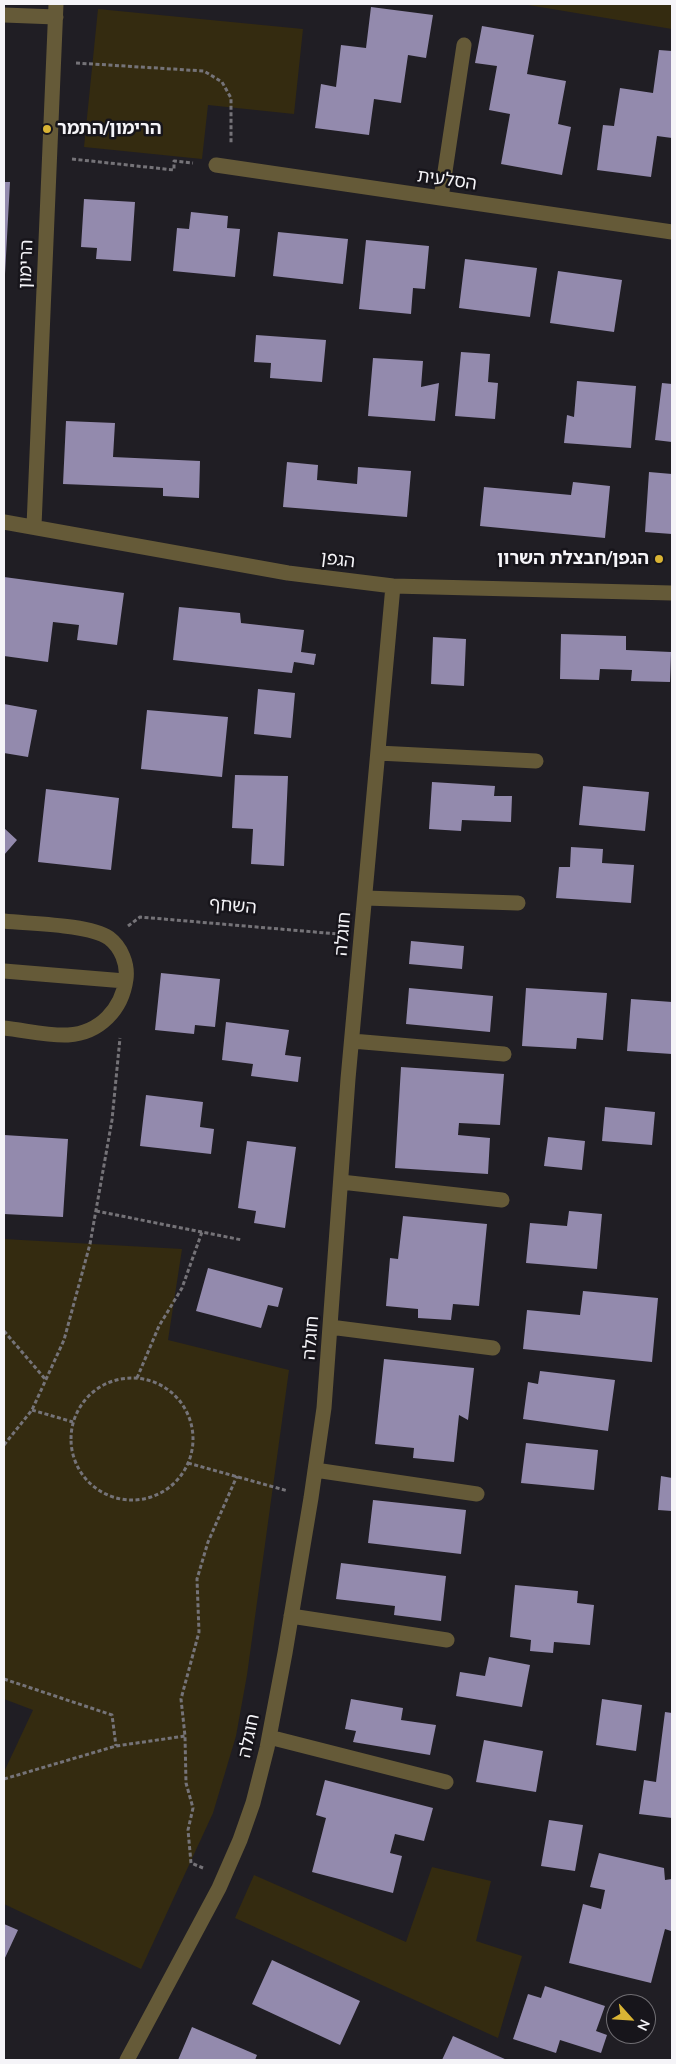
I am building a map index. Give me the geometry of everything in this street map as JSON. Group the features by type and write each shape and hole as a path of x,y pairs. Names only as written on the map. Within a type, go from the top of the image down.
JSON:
{"street":[{"path":"4,15 56,10"},
{"name":"הרימון","path":"34,526 56,10"},
{"path":"441,198 464,45"},
{"name":"הסלעית","path":"216,165 672,232"},
{"name":"הגפן","path":"4,522 288,573 393,586 672,593"},
{"name":"חוגלה","path":"127,2060 193,1939 224,1877 253,1803 269,1737 291,1616 312,1498 324,1408 352,1041 393,586"},
{"path":"378,753 536,761"},
{"path":"365,898 518,903"},
{"path":"4,921 86,929 109,938 122,953 126,973 124,990 115,1010 102,1024 85,1032 68,1035 4,1028"},
{"path":"4,971 125,981"},
{"path":"352,1041 504,1054"},
{"path":"341,1182 502,1200"},
{"path":"330,1327 493,1348"},
{"path":"315,1470 477,1494"},
{"path":"291,1616 447,1640"},
{"path":"269,1737 446,1782"}],"path":[{"path":"54,61 204,71 222,82 231,98 232,167"},
{"path":"49,156 174,170 174,161 216,165"},
{"name":"השחף","path":"109,938 140,917 361,936"},
{"path":"4,1445 32,1410 64,1340 90,1244 112,1120 120,1036"},
{"path":"96,1211 242,1240"},
{"path":"137,1378 159,1326 182,1288 202,1232"},
{"path":"4,1331 46,1380"},
{"path":"137,1378 157,1383 175,1394 187,1411 193,1431 192,1452 185,1470 172,1485 156,1496 136,1501 117,1499 99,1491 84,1478 74,1461 71,1442 73,1422 82,1403 97,1389 116,1379 137,1378"},
{"path":"32,1410 73,1422"},
{"path":"188,1463 312,1498"},
{"path":"224,1877 191,1863 188,1830 193,1808 186,1783 185,1736 181,1699 199,1632 197,1579 208,1542 237,1476"},
{"path":"4,1680 112,1715 116,1746"},
{"path":"4,1779 116,1746 185,1736"}],"shaded area":[{"path":"522,4 672,4 672,29"},
{"path":"98,9 303,29 294,114 208,105 202,159 84,147"},
{"path":"4,1239 182,1249 168,1340 289,1370 247,1675 236,1736 213,1813 141,1969 4,1904 4,1772 33,1710 4,1699"},
{"path":"432,1867 491,1881 476,1941 522,1956 498,2038 235,1918 254,1875 406,1942"}],"building":[{"path":"371,7 433,15 426,58 408,55 401,103 374,99 369,135 315,128 321,84 336,87 341,45 366,48"},
{"path":"482,26 534,35 527,74 566,81 558,124 571,127 562,175 501,164 510,114 489,110 497,66 475,63"},
{"path":"659,50 672,51 672,138 657,136 651,177 597,170 603,125 614,126 620,88 653,93"},
{"path":"4,182 10,182 5,274 4,274"},
{"path":"84,199 135,202 131,261 96,259 97,248 81,247"},
{"path":"191,212 228,216 227,228 240,229 235,277 173,271 177,228 189,229"},
{"path":"278,232 348,239 343,284 273,276"},
{"path":"366,240 429,246 425,289 413,288 411,314 359,309"},
{"path":"465,259 537,268 530,317 459,308"},
{"path":"558,271 622,280 614,332 550,323"},
{"path":"256,335 326,340 322,382 270,378 271,363 254,362"},
{"path":"461,352 490,354 488,382 498,383 495,419 455,416"},
{"path":"373,358 423,361 421,387 439,383 435,421 368,416"},
{"path":"577,381 636,386 631,448 564,443 567,415 574,417"},
{"path":"662,383 672,384 672,442 655,440"},
{"path":"66,421 115,423 113,457 200,461 199,498 163,496 163,488 63,484"},
{"path":"287,462 318,465 317,480 357,484 358,467 411,471 407,517 283,507"},
{"path":"649,472 672,474 672,534 645,532"},
{"path":"573,482 610,486 605,538 480,526 484,487 571,495"},
{"path":"4,577 124,593 117,645 77,640 79,625 53,622 48,662 4,656"},
{"path":"179,607 240,613 241,623 304,630 301,652 316,654 314,665 294,662 292,673 173,660"},
{"path":"561,634 626,636 626,650 671,652 670,682 631,681 632,670 600,669 599,680 560,679"},
{"path":"433,637 466,639 464,686 431,684"},
{"path":"258,689 295,693 291,738 254,734"},
{"path":"4,704 37,710 28,757 4,753"},
{"path":"147,710 228,717 222,777 141,769"},
{"path":"235,775 288,776 284,866 251,864 253,829 232,828"},
{"path":"432,782 495,786 494,796 512,796 511,822 462,820 461,831 429,829"},
{"path":"583,786 649,792 645,831 579,825"},
{"path":"46,789 119,798 111,870 38,862"},
{"path":"4,828 17,840 4,855"},
{"path":"571,847 603,849 602,863 634,865 631,903 556,898 559,867 570,867"},
{"path":"411,941 464,946 462,969 409,964"},
{"path":"161,973 220,979 215,1027 195,1025 194,1034 155,1030"},
{"path":"409,988 493,996 490,1032 406,1024"},
{"path":"526,988 607,993 603,1040 577,1038 576,1049 522,1046"},
{"path":"631,999 672,1002 672,1054 627,1051"},
{"path":"226,1022 289,1030 285,1055 301,1057 298,1082 251,1076 253,1064 222,1060"},
{"path":"401,1067 504,1074 500,1125 459,1123 458,1135 490,1138 488,1174 395,1168"},
{"path":"146,1095 203,1102 200,1127 214,1129 211,1154 140,1146"},
{"path":"605,1107 655,1112 652,1145 602,1141"},
{"path":"4,1135 68,1139 63,1217 4,1214"},
{"path":"548,1137 585,1141 582,1170 544,1166"},
{"path":"247,1141 296,1147 285,1228 254,1223 256,1211 238,1208"},
{"path":"569,1211 602,1214 597,1269 526,1263 530,1223 567,1226"},
{"path":"403,1216 487,1224 479,1306 453,1304 451,1320 418,1318 418,1309 386,1306 390,1258 398,1259"},
{"path":"208,1268 283,1288 278,1307 268,1305 261,1328 196,1311"},
{"path":"583,1291 658,1298 652,1362 523,1349 527,1310 580,1315"},
{"path":"384,1359 474,1368 468,1420 459,1415 454,1462 413,1458 414,1448 375,1444"},
{"path":"540,1371 615,1380 608,1431 523,1419 528,1382 538,1384"},
{"path":"526,1443 598,1450 594,1490 521,1483"},
{"path":"661,1476 672,1478 672,1511 658,1510"},
{"path":"373,1500 466,1510 461,1554 368,1543"},
{"path":"341,1563 446,1576 441,1621 394,1615 395,1606 336,1599"},
{"path":"515,1585 578,1591 577,1603 594,1605 590,1645 554,1642 553,1653 530,1651 531,1640 510,1637"},
{"path":"489,1657 530,1665 522,1707 456,1696 460,1672 485,1676"},
{"path":"351,1699 403,1708 401,1720 436,1725 430,1755 353,1742 356,1731 345,1729"},
{"path":"602,1699 642,1705 636,1751 596,1745"},
{"path":"665,1712 672,1713 672,1818 639,1814 644,1780 656,1782"},
{"path":"484,1740 543,1751 536,1792 476,1782"},
{"path":"325,1780 433,1808 424,1841 395,1834 390,1853 402,1856 393,1893 312,1872 326,1818 316,1815"},
{"path":"549,1820 583,1825 575,1871 541,1866"},
{"path":"599,1853 664,1868 665,1880 672,1879 672,1928 671,1931 665,1929 651,1983 569,1963 583,1904 601,1909 605,1890 590,1887"},
{"path":"4,1924 18,1930 4,1960"},
{"path":"272,1960 360,2001 340,2045 252,2004"},
{"path":"545,1986 605,2006 596,2031 606,2035 601,2053 560,2040 556,2053 513,2039 528,1994 541,1998"},
{"path":"192,2027 257,2055 255,2060 178,2060"},
{"path":"453,2036 507,2060 442,2060"}],"place":[{"name":"הרימון/התמר","path":"47,129"},
{"name":"הגפן/חבצלת השרון","path":"659,559"}]}
